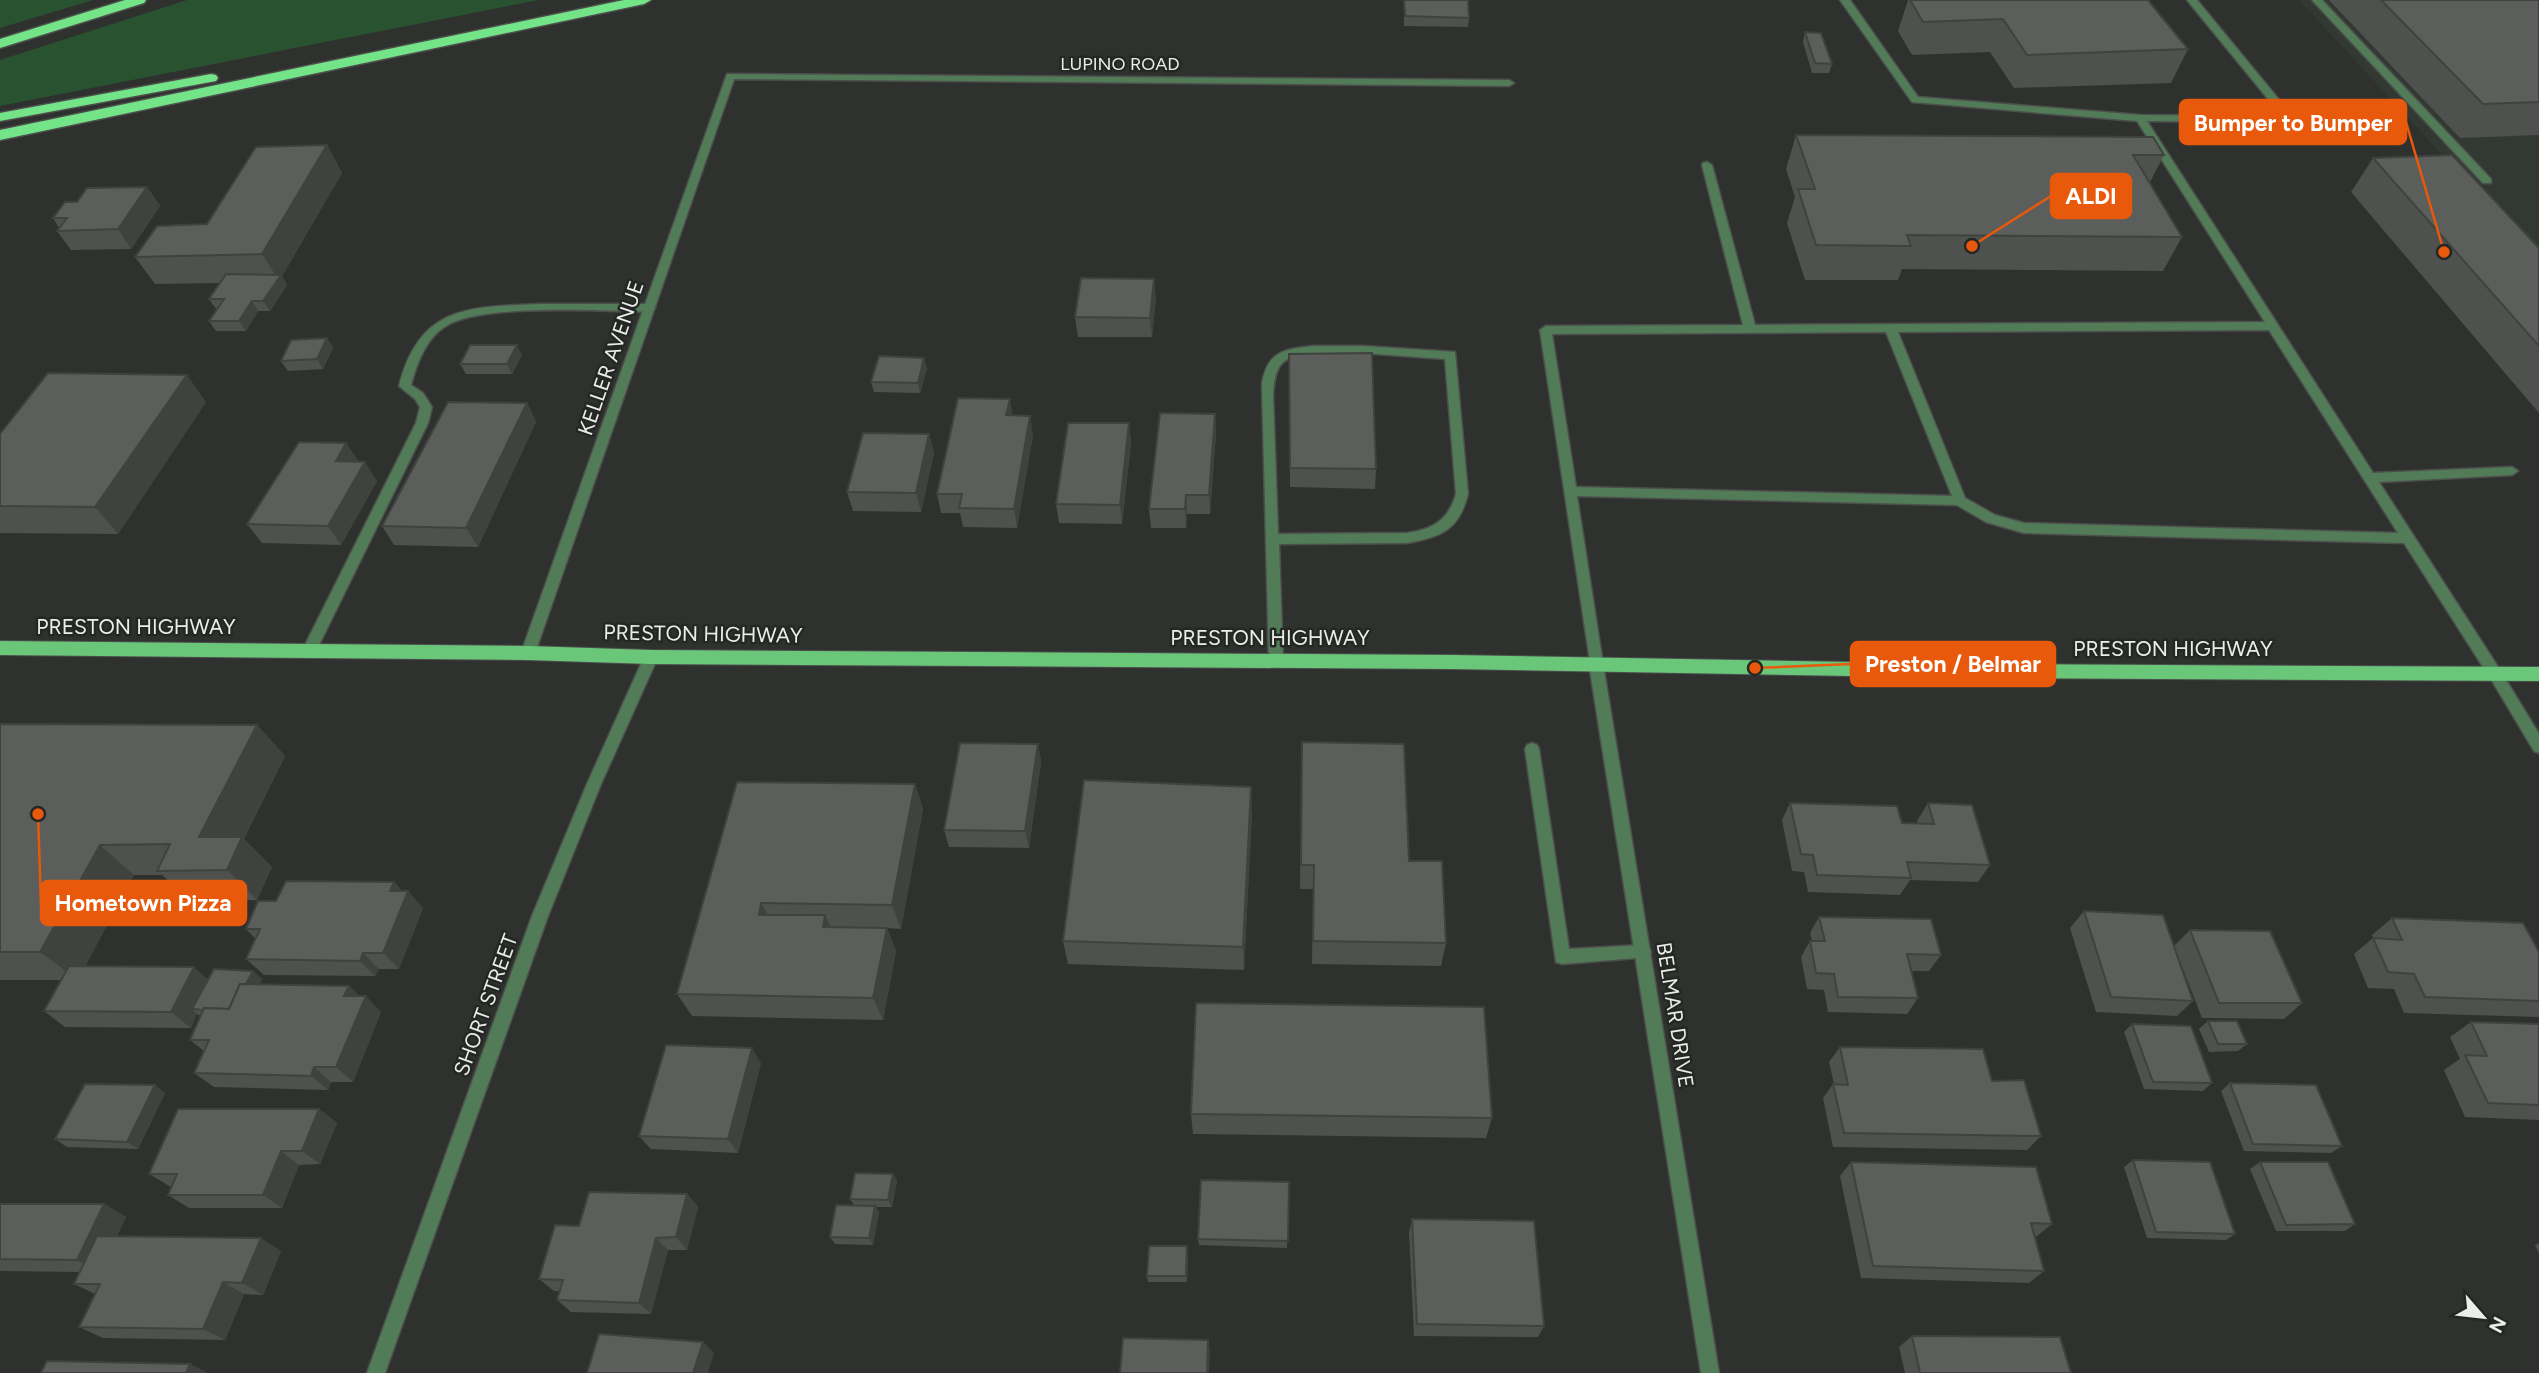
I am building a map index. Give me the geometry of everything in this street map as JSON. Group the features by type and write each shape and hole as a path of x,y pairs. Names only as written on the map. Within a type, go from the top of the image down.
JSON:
{"highway":[{"path":"0,44 139,0"},
{"path":"0,135 644,0"},
{"path":"0,117 175,83 386,54"}],"main road":[{"name":"PRESTON HIGHWAY","path":"0,648 527,653 652,657 1596,664 1984,671 2539,674"}],"street":[{"path":"1845,0 1915,100 2140,118 2290,119 2192,0"},
{"path":"2317,0 2487,181"},
{"name":"LUPINO ROAD","path":"730,76 1509,83"},
{"name":"KELLER AVENUE","path":"527,653 730,76"},
{"path":"2140,118 2539,747"},
{"path":"1707,165 1750,329 2273,326"},
{"path":"309,651 422,423 426,407 419,396 404,386 412,356 443,322 479,309 649,308"},
{"path":"1891,328 1960,500 1979,514 2005,525 2024,528 2408,538"},
{"name":"BELMAR DRIVE","path":"1710,1373 1596,664 1546,330 1750,329"},
{"path":"1272,539 1407,538 1428,535 1452,520 1459,509 1462,494 1451,355 1297,350 1280,356 1269,372 1267,395 1276,661"},
{"path":"2370,478 2512,471"},
{"path":"1570,491 1960,500"},
{"name":"SHORT STREET","path":"376,1373 540,916 594,784 652,657"},
{"path":"1532,749 1562,957 1643,952"}],"shaded area":[{"path":"2299,0 2539,0 2539,259"}],"green space":[{"path":"0,0 93,0 0,28"},
{"path":"187,0 539,0 0,106 0,60"}],"building":[{"path":"1404,0 1468,0 1469,18 1405,16"},
{"path":"1910,0 2148,0 2188,49 2027,55 2003,19 1923,22"},
{"path":"2381,0 2539,0 2539,102 2483,104"},
{"path":"1805,32 1821,33 1832,64 1815,63"},
{"path":"1796,135 2153,137 2164,155 2133,155 2182,237 1907,235 1911,246 1816,245 1798,189 1815,189"},
{"path":"327,145 262,254 135,257 157,226 207,224 256,147"},
{"path":"2452,155 2539,248 2539,346 2373,158"},
{"path":"147,187 118,229 57,231 67,218 53,218 65,202 77,202 87,188"},
{"path":"226,274 281,275 263,301 252,301 239,321 209,321 224,299 209,299"},
{"path":"1081,278 1154,279 1150,318 1075,317"},
{"path":"327,338 317,359 281,361 291,340"},
{"path":"470,345 517,345 507,364 460,364"},
{"path":"1372,353 1376,469 1290,468 1289,354"},
{"path":"879,356 924,358 918,383 871,382"},
{"path":"48,373 187,375 95,507 0,506 0,434"},
{"path":"958,398 1010,399 1006,415 1030,416 1014,509 959,508 962,494 937,494"},
{"path":"448,402 527,403 466,528 382,526"},
{"path":"1160,413 1215,414 1209,495 1186,495 1185,509 1149,509"},
{"path":"1068,423 1129,423 1120,505 1056,504"},
{"path":"863,433 929,434 916,493 847,492"},
{"path":"299,442 346,443 336,461 365,462 328,526 247,524"},
{"path":"0,724 257,725 199,837 242,837 227,870 157,871 170,844 100,845 40,952 0,952"},
{"path":"1302,742 1404,744 1409,861 1442,861 1446,943 1313,941 1314,865 1301,865"},
{"path":"960,743 1038,744 1025,831 944,830"},
{"path":"1084,780 1251,787 1243,947 1063,941"},
{"path":"737,782 915,784 892,905 761,903 759,915 825,915 823,927 887,928 873,998 677,994"},
{"path":"1790,803 1897,806 1902,823 1934,824 1928,803 1972,805 1990,865 1907,862 1911,878 1817,875 1813,855 1801,854"},
{"path":"286,881 394,882 390,891 408,891 383,953 363,953 360,961 246,959 260,929 246,929 258,901 276,901"},
{"path":"2084,911 2163,915 2193,1001 2111,997"},
{"path":"1819,917 1931,919 1941,955 1907,954 1918,998 1838,997 1834,974 1816,973 1810,941 1825,941"},
{"path":"2392,918 2523,923 2539,952 2539,1001 2425,997 2414,974 2388,972 2373,938 2402,940"},
{"path":"2190,930 2270,931 2302,1003 2219,1003"},
{"path":"69,966 194,967 171,1012 44,1011"},
{"path":"214,969 253,971 246,984 240,984 229,1009 192,1009"},
{"path":"240,984 349,986 344,996 366,996 336,1067 314,1067 311,1076 194,1073 209,1040 190,1040 204,1008 229,1009"},
{"path":"1196,1003 1484,1007 1492,1118 1191,1114"},
{"path":"2208,1021 2237,1021 2247,1044 2218,1044"},
{"path":"2471,1022 2539,1024 2539,1105 2488,1103 2465,1055 2487,1056"},
{"path":"2132,1024 2191,1026 2212,1083 2153,1082"},
{"path":"666,1045 752,1048 728,1139 639,1136"},
{"path":"1840,1047 1983,1049 1992,1081 2024,1080 2041,1136 1844,1133 1833,1084 1848,1085"},
{"path":"2230,1083 2316,1085 2342,1146 2253,1144"},
{"path":"85,1084 155,1085 127,1142 55,1139"},
{"path":"178,1109 319,1109 302,1151 281,1151 263,1195 168,1195 177,1174 149,1174"},
{"path":"2133,1160 2210,1162 2235,1234 2156,1232"},
{"path":"1851,1162 2036,1167 2052,1224 2031,1223 2044,1271 1873,1266"},
{"path":"2260,1162 2328,1162 2355,1224 2286,1225"},
{"path":"855,1173 893,1174 888,1200 850,1199"},
{"path":"1201,1180 1289,1182 1288,1241 1198,1239"},
{"path":"589,1192 687,1194 676,1237 656,1238 639,1303 557,1300 563,1280 539,1279 555,1225 579,1226"},
{"path":"0,1204 104,1204 77,1260 0,1259"},
{"path":"836,1205 875,1206 869,1238 830,1237"},
{"path":"1412,1219 1534,1221 1544,1326 1417,1324"},
{"path":"97,1236 261,1238 242,1283 223,1282 203,1329 79,1327 100,1284 74,1284"},
{"path":"1149,1246 1187,1246 1186,1276 1147,1276"},
{"path":"599,1334 703,1342 693,1373 587,1373"},
{"path":"1912,1336 2060,1337 2071,1373 1920,1373"},
{"path":"1123,1338 1208,1340 1207,1373 1120,1373"},
{"path":"47,1361 190,1364 186,1373 41,1373"}],"place":[{"name":"ALDI","path":"1972,246"},
{"name":"Bumper to Bumper","path":"2444,252"},
{"name":"Preston / Belmar","path":"1755,668"},
{"name":"Hometown Pizza","path":"38,814"}]}
